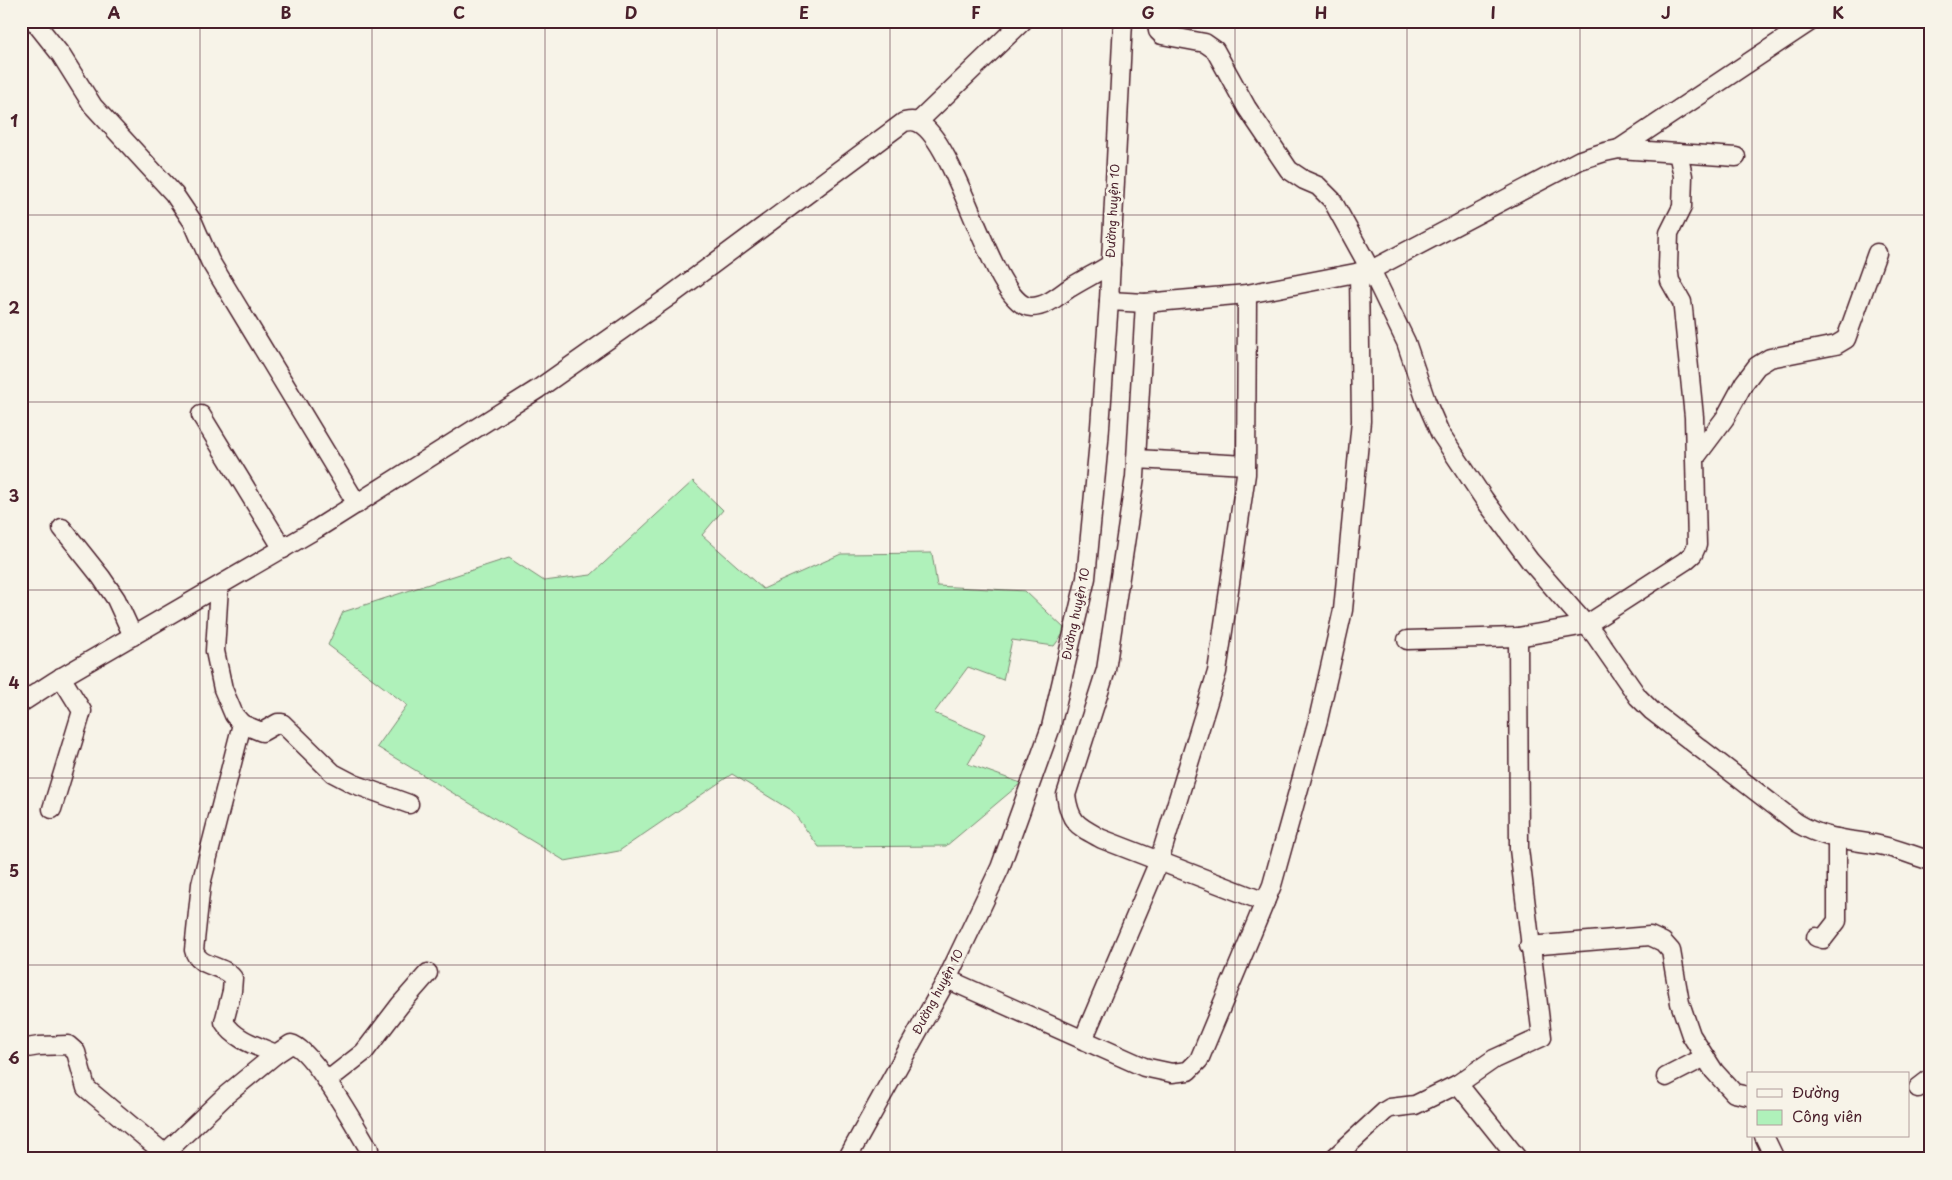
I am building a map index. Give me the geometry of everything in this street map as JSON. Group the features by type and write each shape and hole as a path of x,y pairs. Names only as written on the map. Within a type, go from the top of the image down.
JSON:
{"street":[{"path":"34,21 61,55 93,106 174,194 193,222 210,261 357,504"},
{"path":"918,122 1024,21"},
{"name":"Đường huyện 10","path":"847,1159 947,979 1000,868 1051,727 1086,578 1099,441 1109,301 1123,21"},
{"path":"1157,21 1158,31 1162,35 1205,43 1215,50 1247,108 1289,170 1326,192 1365,271 1406,342 1426,402 1440,433 1484,499 1530,561 1595,636 1638,697 1652,711 1797,823 1821,835 1880,845 1931,862"},
{"path":"1619,149 1811,21"},
{"path":"21,703 61,677 357,504 538,389 670,296 904,122 918,122 927,129 945,156 1005,286 1022,305 1029,307 1045,304 1111,264"},
{"path":"1109,301 1145,303 1247,294 1365,271 1580,160 1605,152 1619,149 1736,157"},
{"path":"1407,640 1518,637 1586,625 1693,554 1698,545 1694,416 1682,302 1670,281 1668,266 1669,233 1682,207 1683,176 1678,153"},
{"path":"1695,458 1725,418 1744,383 1757,366 1770,358 1836,345 1846,339 1878,253"},
{"path":"947,979 1144,1067 1172,1073 1188,1071 1199,1060 1272,886 1318,720 1343,610 1361,421 1365,271"},
{"path":"1083,1040 1159,861 1218,672 1246,474 1247,294"},
{"path":"1145,303 1135,477 1106,670 1066,795 1068,810 1077,826 1102,839 1265,902"},
{"path":"202,415 283,548"},
{"path":"1136,459 1246,465"},
{"path":"62,528 116,599 133,636"},
{"path":"219,586 215,651 223,689 234,715 242,724 262,732 278,723 282,723 334,774 354,784 409,804"},
{"path":"1333,1159 1384,1111 1390,1108 1415,1105 1458,1084 1494,1059 1542,1037 1529,946 1519,849 1518,637"},
{"path":"52,809 82,711 61,677"},
{"path":"242,724 201,884 194,950 195,956 200,960 229,973 233,978 232,991 224,1022 229,1030 243,1039 276,1054"},
{"path":"1816,936 1823,939 1837,921 1837,838"},
{"path":"1529,946 1650,936 1662,942 1671,951 1680,1002 1691,1035 1714,1071 1734,1093 1747,1096"},
{"path":"327,1081 364,1052 400,1005 428,973"},
{"path":"21,1049 68,1045 76,1052 86,1088 162,1156 226,1095 276,1054 294,1044 327,1081 369,1149"},
{"path":"1666,1077 1705,1057"},
{"path":"1458,1084 1518,1159"},
{"path":"1765,1138 1775,1159"}],"green space":[{"path":"693,481 723,510 702,535 763,589 841,554 932,553 937,586 1025,591 1066,630 1054,646 1012,640 1003,680 968,667 934,713 985,735 968,764 1021,783 946,846 819,847 792,811 732,774 619,851 565,861 377,747 407,705 328,645 343,612 509,558 544,581 591,575"}]}
